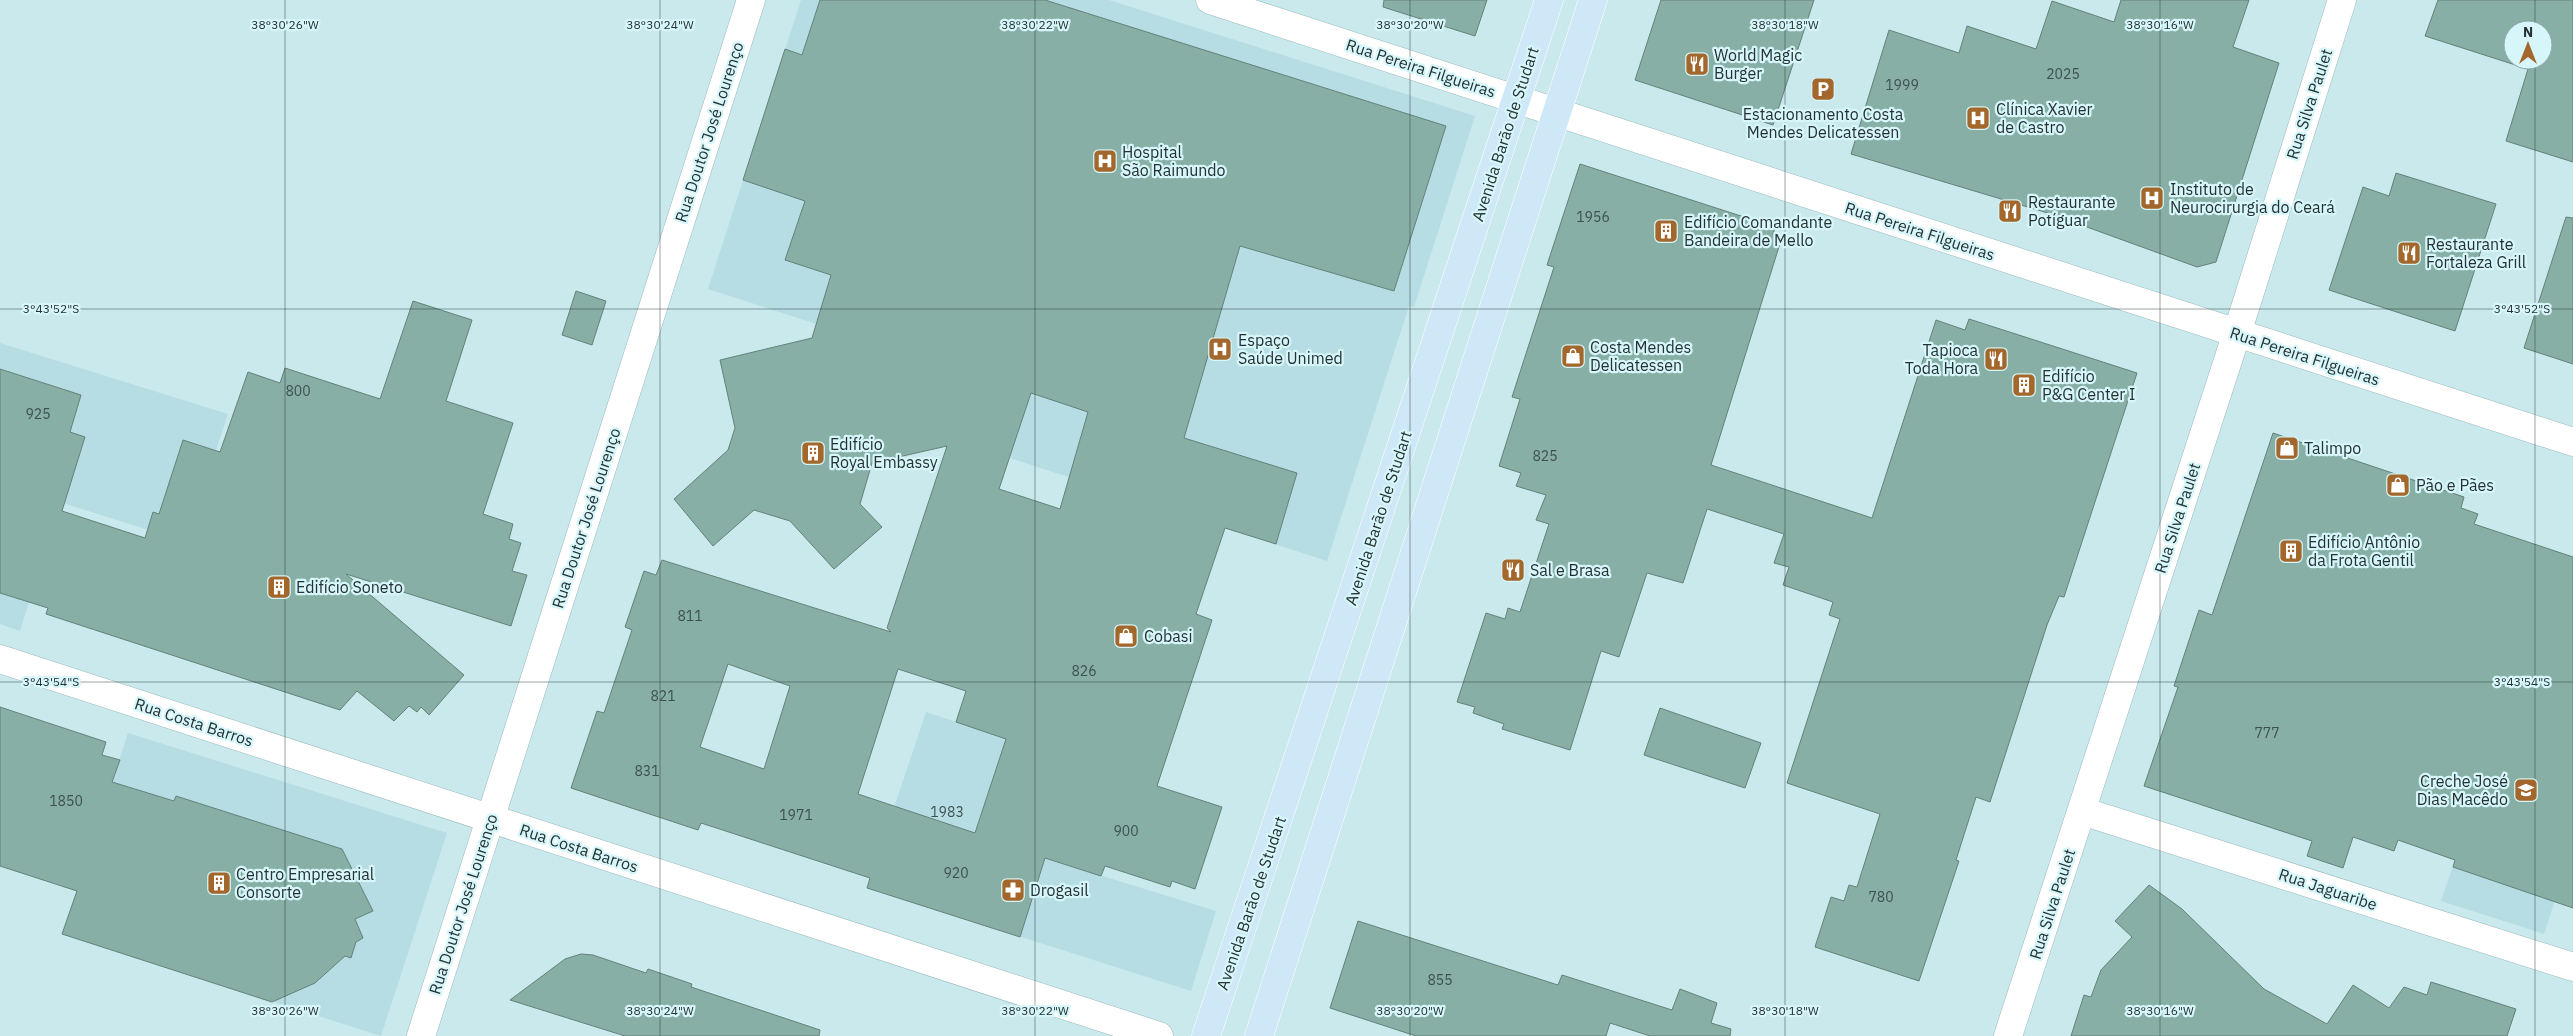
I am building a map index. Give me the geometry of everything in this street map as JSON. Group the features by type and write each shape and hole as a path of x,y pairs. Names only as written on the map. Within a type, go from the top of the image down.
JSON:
{"main road":[{"name":"Avenida Barão de Studart","path":"1206,1036 1549,0"},
{"path":"1259,1036 1593,0"}],"street":[{"name":"Rua Doutor José Lourenço","path":"421,1036 751,0"},
{"name":"Rua Pereira Filgueiras","path":"1210,0 2573,442"},
{"name":"Rua Silva Paulet","path":"2008,1036 2236,334 2342,0"},
{"name":"Rua Costa Barros","path":"0,659 1159,1036"},
{"name":"Rua Jaguaribe","path":"2082,811 2573,967"}],"shaded area":[{"name":"Hospital São Raimundo","path":"801,0 1109,0 1475,116 1414,307 1409,306 1327,561 1010,458 1031,393 708,289"},
{"path":"0,343 228,414 186,542 60,502 20,631 0,624"},
{"name":"Creche José Dias Macêdo","path":"2510,699 2557,894 2544,934 2441,901"},
{"path":"926,712 1044,750 995,774 973,839 1009,847 1216,911 1191,991 867,888"},
{"name":"Centro Empresarial Consorte","path":"128,733 447,833 381,1036 62,934"}],"building":[{"path":"820,0 1045,0 1446,126 1394,291 1240,246 1184,438 1297,473 1276,544 1225,528 1196,614 1212,620 1157,786 1222,807 1195,889 1172,881 1170,887 1105,866 1101,876 1045,858 1020,937 867,888 870,878 701,823 698,830 571,788 597,711 604,713 632,630 625,627 644,571 656,575 662,560 891,632 887,628 947,446 872,463 860,504 882,527 834,569 790,521 754,510 713,546 674,499 728,450 735,428 720,360 812,338 831,275 785,260 805,201 743,180 785,49 802,55","holes":["1031,393 1088,412 1060,509 999,489","728,664 790,686 764,769 700,747","898,669 966,691 956,722 1006,739 975,833 858,794"]},
{"path":"1384,0 1487,0 1475,36 1383,7"},
{"path":"1661,0 1814,0 1773,125 1635,80"},
{"path":"2121,0 2249,0 2233,47 2279,63 2216,262 2197,267 2051,214 1851,154 1889,30 1959,53 1967,26 2036,49 2052,1 2114,22"},
{"path":"2438,0 2573,0 2573,162 2506,141 2528,70 2553,70 2553,20 2503,20 2503,61 2425,36"},
{"path":"1580,164 1775,227 1773,235 1782,237 1711,465 1872,518 1936,320 1965,330 1969,319 2137,373 2064,597 2059,596 2047,625 1990,802 1976,797 1956,860 1959,861 1919,981 1815,947 1831,897 1844,901 1849,885 1857,887 1880,814 1787,783 1840,619 1829,615 1833,602 1783,585 1789,567 1774,563 1784,534 1707,509 1683,583 1647,573 1619,657 1601,651 1570,750 1502,729 1504,724 1473,713 1475,707 1457,702 1486,613 1505,619 1508,608 1520,612 1549,524 1536,520 1546,495 1516,486 1521,473 1499,466 1520,399 1512,397 1554,267 1547,265"},
{"path":"2396,173 2496,204 2455,331 2329,290 2363,187 2389,196"},
{"path":"2566,217 2573,218 2573,364 2524,348"},
{"path":"576,291 606,301 592,345 562,335"},
{"path":"413,301 472,320 446,401 513,423 483,514 513,524 509,539 521,543 512,571 527,575 511,626 346,574 464,675 429,715 421,707 417,712 409,706 394,721 357,691 340,710 46,614 48,608 0,593 0,369 81,395 70,432 85,437 62,511 145,538 153,512 159,514 183,440 220,452 248,372 280,383 285,368 380,399"},
{"path":"2273,433 2464,497 2461,508 2478,514 2474,524 2573,557 2573,908 2453,867 2455,860 2398,840 2394,851 2353,837 2343,868 2307,856 2312,841 2144,786 2178,687 2174,686 2199,610 2212,615"},
{"name":"Centro Empresarial Consorte","path":"0,707 106,742 102,755 120,760 112,782 174,801 176,796 342,849 373,911 355,919 363,938 356,942 351,958 345,956 315,983 272,1002 62,934 77,891 0,866"},
{"path":"1660,708 1761,743 1745,788 1644,755"},
{"path":"2149,885 2182,909 2264,989 2327,1024 2353,985 2389,1008 2404,987 2427,995 2431,982 2516,1009 2507,1036 2071,1036 2084,995 2091,997 2101,970 2132,937 2115,921"},
{"path":"1358,921 1558,985 1562,975 1672,1010 1680,989 1717,1003 1711,1023 1731,1029 1730,1036 1650,1036 1610,1023 1606,1036 1416,1036 1330,1008"},
{"path":"581,954 593,955 646,973 648,969 692,984 691,987 820,1030 819,1036 625,1036 510,1000 565,959"}],"place":[{"name":"World Magic Burger","path":"1697,64"},
{"name":"Estacionamento Costa Mendes Delicatessen","path":"1823,89"},
{"name":"Clínica Xavier de Castro","path":"1978,118"},
{"name":"Hospital São Raimundo","path":"1105,161"},
{"name":"Instituto de Neurocirurgia do Ceará","path":"2152,198"},
{"name":"Restaurante Potíguar","path":"2010,211"},
{"name":"Edifício Comandante Bandeira de Mello","path":"1666,231"},
{"name":"Restaurante Fortaleza Grill","path":"2409,253"},
{"name":"Espaço Saúde Unimed","path":"1220,349"},
{"name":"Costa Mendes Delicatessen","path":"1573,356"},
{"name":"Tapioca Toda Hora","path":"1996,359"},
{"name":"Edifício P&G Center I","path":"2024,385"},
{"name":"Talimpo","path":"2287,448"},
{"name":"Edifício Royal Embassy","path":"813,453"},
{"name":"Pão e Pães","path":"2398,485"},
{"name":"Edifício Antônio da Frota Gentil","path":"2291,551"},
{"name":"Sal e Brasa","path":"1513,570"},
{"name":"Edifício Soneto","path":"279,587"},
{"name":"Cobasi","path":"1126,636"},
{"name":"Creche José Dias Macêdo","path":"2526,790"},
{"name":"Centro Empresarial Consorte","path":"219,883"},
{"name":"Drogasil","path":"1013,890"}]}
